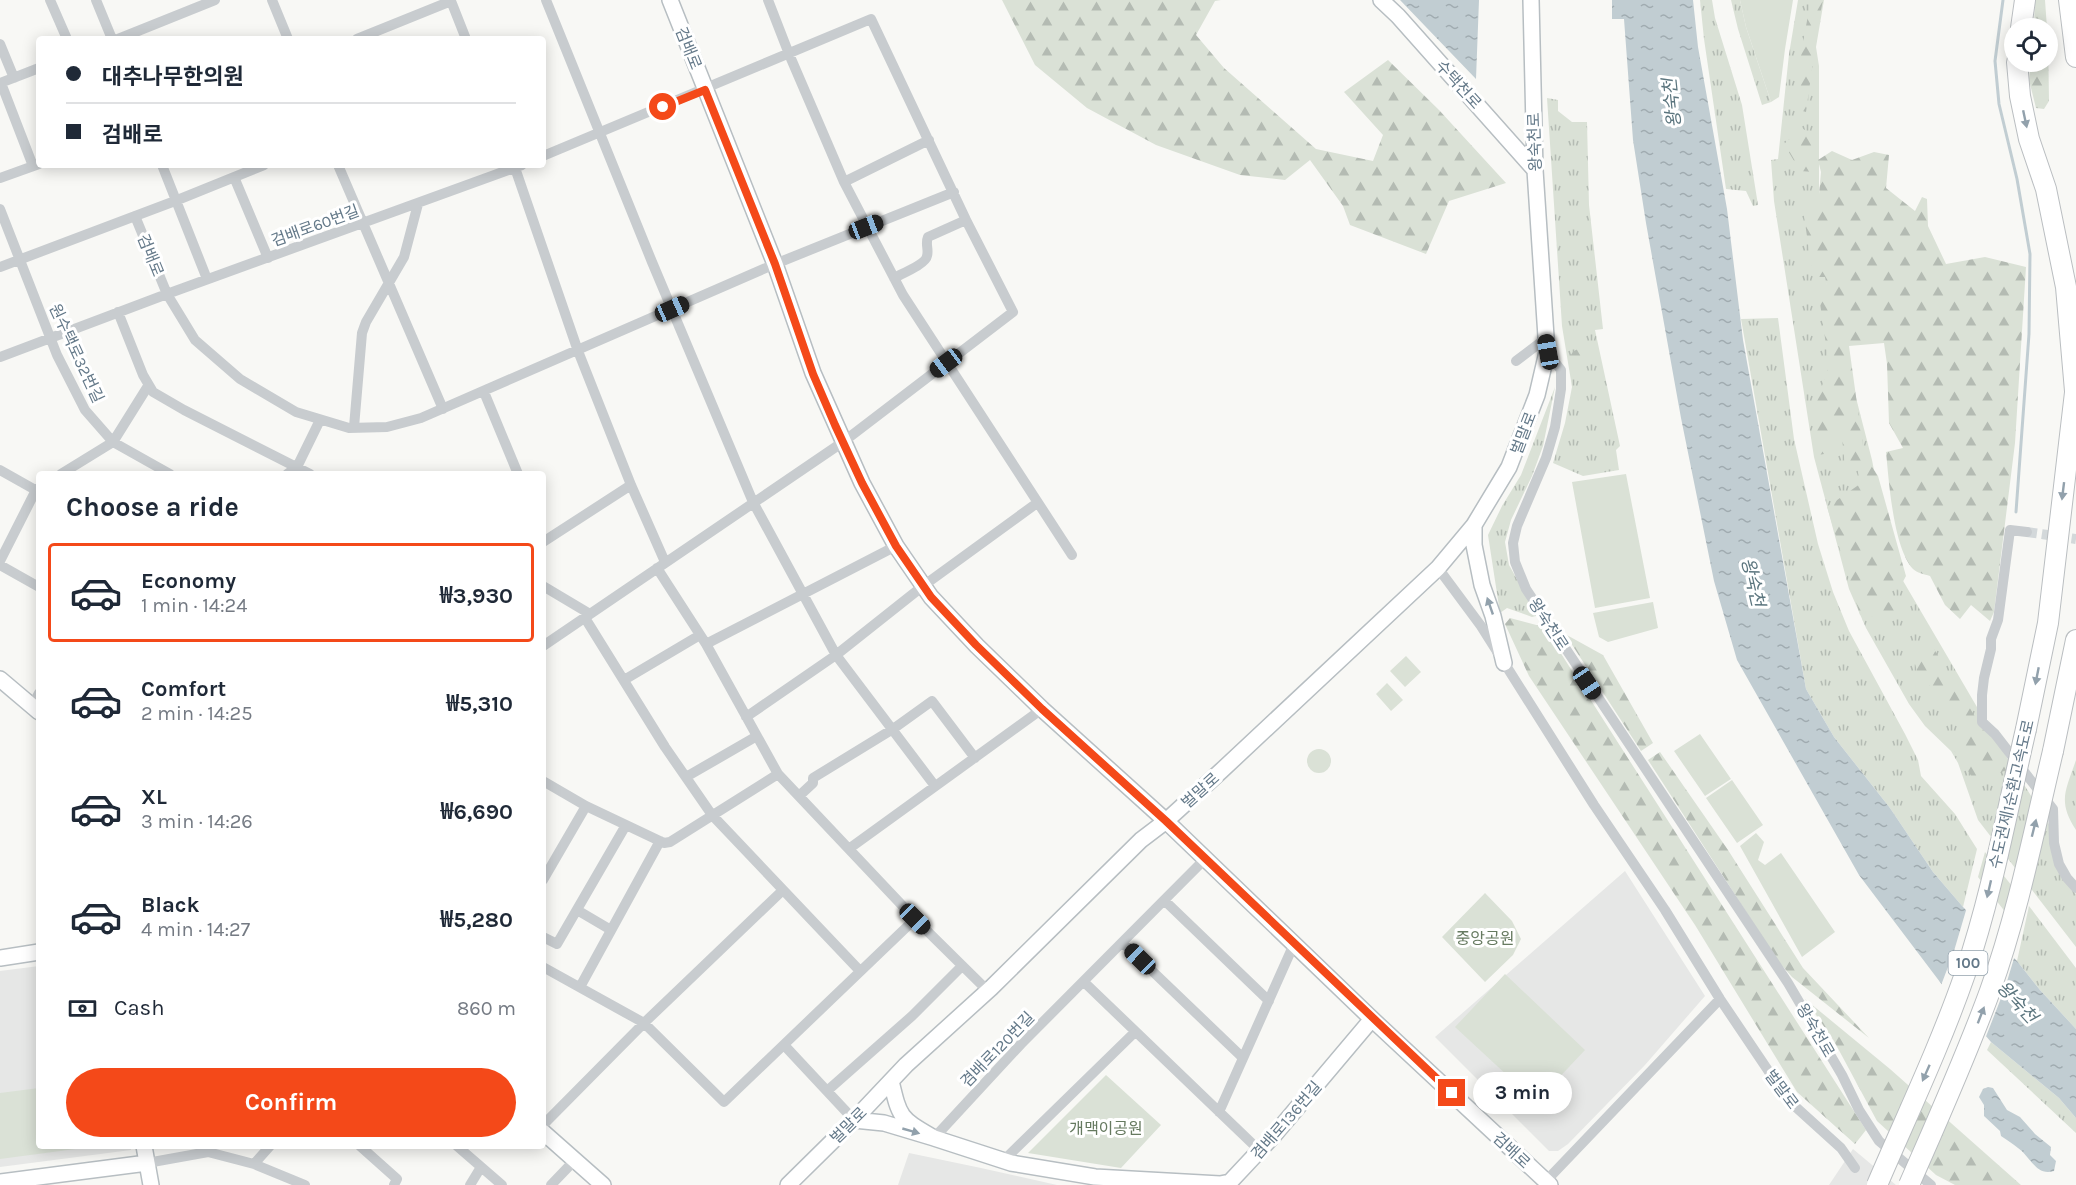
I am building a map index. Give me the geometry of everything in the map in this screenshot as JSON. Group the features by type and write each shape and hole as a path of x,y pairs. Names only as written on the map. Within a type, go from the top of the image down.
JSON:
{"highway":[{"path":"2022,18 2025,0"},
{"path":"2069,0 2076,57"},
{"name":"수도권제1순환고속도로","path":"1876,1185 1933,1055 1964,975 1983,916 2048,623 2075,388 2066,287 2046,189 2029,139 2020,96 2018,72"},
{"name":"수도권제1순환고속도로","path":"1909,1185 1959,1070 1990,990 2009,930 2053,751 2076,640"}],"street":[{"path":"50,0 66,36"},
{"path":"96,0 111,36"},
{"path":"125,36 215,0"},
{"path":"272,0 287,36"},
{"path":"364,36 452,0 465,36"},
{"path":"546,0 753,502 836,655 936,786"},
{"name":"검배로","path":"670,0 775,264 813,374 862,483 896,546 923,586 976,645 1042,709 1166,821 1372,1019 1548,1183"},
{"path":"768,0 844,182 866,227 946,363 1072,555"},
{"name":"수택천로","path":"1381,0 1535,170"},
{"name":"왕숙천로","path":"1531,0 1535,170 1546,345 1561,370 1561,389 1555,427 1546,458 1517,526 1514,543 1515,562 1526,589 1788,983 1842,1075 1859,1110 1879,1141 1931,1185"},
{"path":"546,155 871,19 966,220 1013,312 843,442 546,644"},
{"path":"0,44 14,78"},
{"path":"0,178 36,165 0,83 36,69"},
{"path":"844,182 930,140"},
{"path":"163,168 207,279"},
{"path":"0,267 256,168"},
{"path":"339,168 443,409"},
{"name":"검배로60번길","path":"0,357 512,168"},
{"path":"518,168 578,351 661,565 778,774 915,919 988,991"},
{"path":"234,177 267,258"},
{"name":"검배로","path":"135,216 166,294 195,340 240,379 296,412 354,428 387,427 421,418 775,264 954,192"},
{"path":"354,428 362,333 366,322 404,257 418,204"},
{"name":"원수택로32번길","path":"0,209 50,338 85,410 113,442 165,471"},
{"path":"894,278 926,261 928,237 966,220"},
{"path":"118,312 148,386 153,392 304,471"},
{"path":"1515,361 1546,345"},
{"name":"벌말로","path":"794,1183 891,1081 988,991 1142,840 1166,821 1438,568 1474,525 1509,467 1537,395 1546,345"},
{"path":"67,471 113,442 148,386"},
{"path":"484,392 517,471"},
{"path":"291,471 297,467 320,420"},
{"path":"0,470 36,489"},
{"path":"546,537 631,485"},
{"path":"36,494 0,563 36,585"},
{"path":"746,717 836,655 923,586 1037,503"},
{"path":"1474,525 1474,545 1482,585 1493,616 1504,663"},
{"path":"2027,532 2010,530 1998,620 1991,639 1992,649 1984,678 1982,722 1995,734 2053,809 2054,843 2059,864 2076,888"},
{"path":"624,680 703,640 803,594 896,546"},
{"name":"벌말로","path":"1438,568 1481,626 1594,805 1788,1100 1841,1148 1855,1168"},
{"path":"546,588 587,616 665,747 712,815 860,971"},
{"path":"0,679 36,703"},
{"path":"799,796 813,783 813,778 893,729 932,701 975,758"},
{"path":"850,848 1042,709"},
{"path":"686,777 757,736"},
{"path":"546,783 586,806 660,841 670,842 778,774"},
{"path":"546,875 586,806"},
{"path":"546,938 557,944 626,825"},
{"path":"580,987 660,841"},
{"name":"겸배로120번길","path":"934,1138 1021,1044 1205,859"},
{"path":"546,1122 644,1023 783,890"},
{"path":"1165,901 1269,1001"},
{"path":"577,910 611,930"},
{"path":"546,969 644,1023 724,1102 915,919"},
{"path":"1123,943 1243,1058"},
{"path":"1219,1112 1294,944"},
{"path":"0,958 36,952"},
{"path":"827,1091 912,1016 962,966"},
{"path":"1084,982 1260,1151"},
{"path":"1548,1183 1720,999"},
{"name":"겸배로136번길","path":"934,1138 1003,1161 1094,1181 1220,1184 1230,1182 1260,1151 1372,1019"},
{"path":"1003,1161 1135,1032"},
{"path":"784,1045 854,1120 884,1124 934,1138"},
{"path":"891,1081 902,1117 934,1138"},
{"path":"546,1135 603,1185"},
{"path":"145,1149 151,1185"},
{"path":"0,1182 147,1162 207,1149 254,1164 305,1185"},
{"path":"254,1164 267,1149"},
{"path":"363,1149 397,1179 394,1185"},
{"path":"460,1149 502,1185"},
{"path":"551,1185 574,1161"},
{"path":"470,1185 481,1167"}],"shaded area":[{"path":"1625,871 1705,996 1645,1065 1568,1144 1558,1151 1549,1151 1435,1037"},
{"path":"36,966 36,1149 131,1150 0,1167 0,971"},
{"path":"1853,1149 1896,1185 1829,1185"},
{"path":"909,1153 981,1168 1057,1185 898,1185"}],"green space":[{"path":"1002,0 1221,0 1215,1 1196,35 1224,68 1316,149 1373,161 1383,135 1344,92 1388,60 1439,110 1506,183 1449,201 1426,254 1350,225 1343,206 1310,160 1285,180 1240,175 1156,145 1087,108 1035,65"},
{"path":"1700,0 1712,0 1715,18 1742,105 1758,205 1753,206 1746,191 1726,189"},
{"path":"1731,0 1740,0 1746,27 1771,102 1762,105"},
{"path":"1740,0 1793,0 1779,97 1771,102 1746,27"},
{"path":"1798,0 1824,0 1816,47 1819,66 1819,221 1826,281 1872,460 1892,562 2001,748 2050,826 2065,880 2076,894 2076,947 1978,820 1958,763 1951,751 1925,726 1909,704 1866,628 1849,589 1814,457 1774,201 1771,160 1778,159 1789,54"},
{"path":"1811,0 1823,0 1812,56 1806,112 1796,109 1799,68"},
{"path":"2035,0 2045,0 2046,18 2034,18"},
{"path":"2030,72 2049,72 2049,101 2044,109 2036,108 2029,80"},
{"path":"1547,98 1558,100 1558,111 1572,122 1587,122 1589,205 1603,329 1595,330 1620,446 1616,450 1619,470 1583,476 1553,463 1565,423 1572,387 1562,326"},
{"path":"1802,128 1812,135 1814,172 1800,171 1784,144"},
{"path":"1832,151 1852,160 1874,152 1889,155 1886,188 1915,211 1922,197 1927,199 1928,226 1946,264 1985,257 2026,267 2015,443 1994,612 1990,621 1971,605 1960,619 1945,605 1930,576 1913,569 1901,546 1893,513 1886,452 1903,448 1889,423 1884,343 1849,346 1864,454 1878,476 1906,576 1898,591 1895,579 1886,589 1886,602 1896,603 1897,608 1888,618 1860,615 1827,507 1860,484 1857,466 1845,466 1842,438 1837,434 1830,453 1818,455 1813,412 1829,366 1818,289 1827,288 1825,277 1813,277 1803,209 1818,205 1821,172 1818,160"},
{"path":"1778,318 1794,439 1818,544 1833,592 1849,631 1918,760 1921,776 1955,814 1977,849 1963,907 1933,872 1890,808 1834,737 1806,689 1741,319"},
{"path":"1580,349 1587,352 1590,359 1587,366 1580,369 1573,366 1570,359 1573,352"},
{"path":"1555,387 1543,446 1532,476 1511,520 1505,542 1509,565 1536,616 1532,617 1507,608 1500,613 1488,535 1521,475"},
{"path":"1626,474 1650,598 1595,608 1572,482"},
{"path":"1653,602 1658,628 1608,642 1599,637 1593,613"},
{"path":"1510,618 1544,627 1866,1130 1855,1144 1797,1092 1695,925 1529,676 1505,624"},
{"path":"1565,634 1603,655 1653,743 1641,751"},
{"path":"1931,644 2009,769 1975,783 1969,772 1962,766 1961,757 1954,751 1954,742 1962,728 1929,685 1919,680 1914,659"},
{"path":"1406,656 1421,672 1405,687 1390,671"},
{"path":"1387,683 1403,700 1391,711 1376,694"},
{"path":"1700,734 1731,779 1705,796 1674,751"},
{"path":"1319,749 1328,752 1331,761 1328,770 1319,773 1310,770 1307,761 1310,752"},
{"path":"1660,752 1728,850 1803,968 1869,1038 1792,977 1778,961 1648,760"},
{"path":"2076,760 2076,830 2067,811 2065,795"},
{"path":"1732,780 1763,825 1737,843 1706,798"},
{"path":"1997,801 2039,855 2032,880 1990,826"},
{"path":"1756,833 1764,842 1758,860 1765,865 1781,853 1835,932 1802,957 1740,846"},
{"path":"1985,852 2027,905 2020,931 1978,877"},
{"name":"중앙공원","path":"1485,893 1512,921 1521,939 1513,955 1485,982 1442,937"},
{"path":"2029,906 2076,968 2076,1029 2017,961"},
{"path":"1505,974 1585,1050 1536,1102 1455,1027"},
{"path":"1805,999 1890,1069 2021,1185 1955,1185 1936,1175 1877,1121 1834,1041"},
{"path":"1991,1042 2059,1098 2076,1118 2076,1133 1987,1050"},
{"name":"개맥이공원","path":"1106,1075 1161,1125 1121,1168 1028,1153"},
{"path":"36,1088 36,1149 75,1149 0,1159 0,1093"}],"water":[{"path":"1400,0 1479,0 1476,79"},
{"name":"왕숙천","path":"1612,0 1693,0 1698,47 1727,209 1743,340 1806,689 1834,737 1890,808 1933,872 1963,907 2017,961 2076,1029 2076,1118 2059,1098 1991,1042 1943,986 1859,875 1737,660 1714,581 1681,418 1633,140 1624,19 1612,19"},
{"path":"1993,1088 2007,1110 2020,1117 2051,1147 2050,1155 2056,1161 2054,1171 2042,1171 2034,1165 2022,1152 2001,1136 2000,1131 1984,1116 1984,1105 1979,1097 1983,1089"}],"pier":[{"path":"1967,907 2015,955 1985,1039 1940,988"}],"waterway":[{"path":"2003,0 1995,61 1999,104 2017,179 2030,254 2029,334 2016,512"}],"tunnel":[{"path":"2027,532 2076,539"}],"route":[{"path":"663,107 705,90 775,264 813,374 835,425 862,483 896,546 931,597 976,645 1042,709 1166,821 1452,1093"}]}
